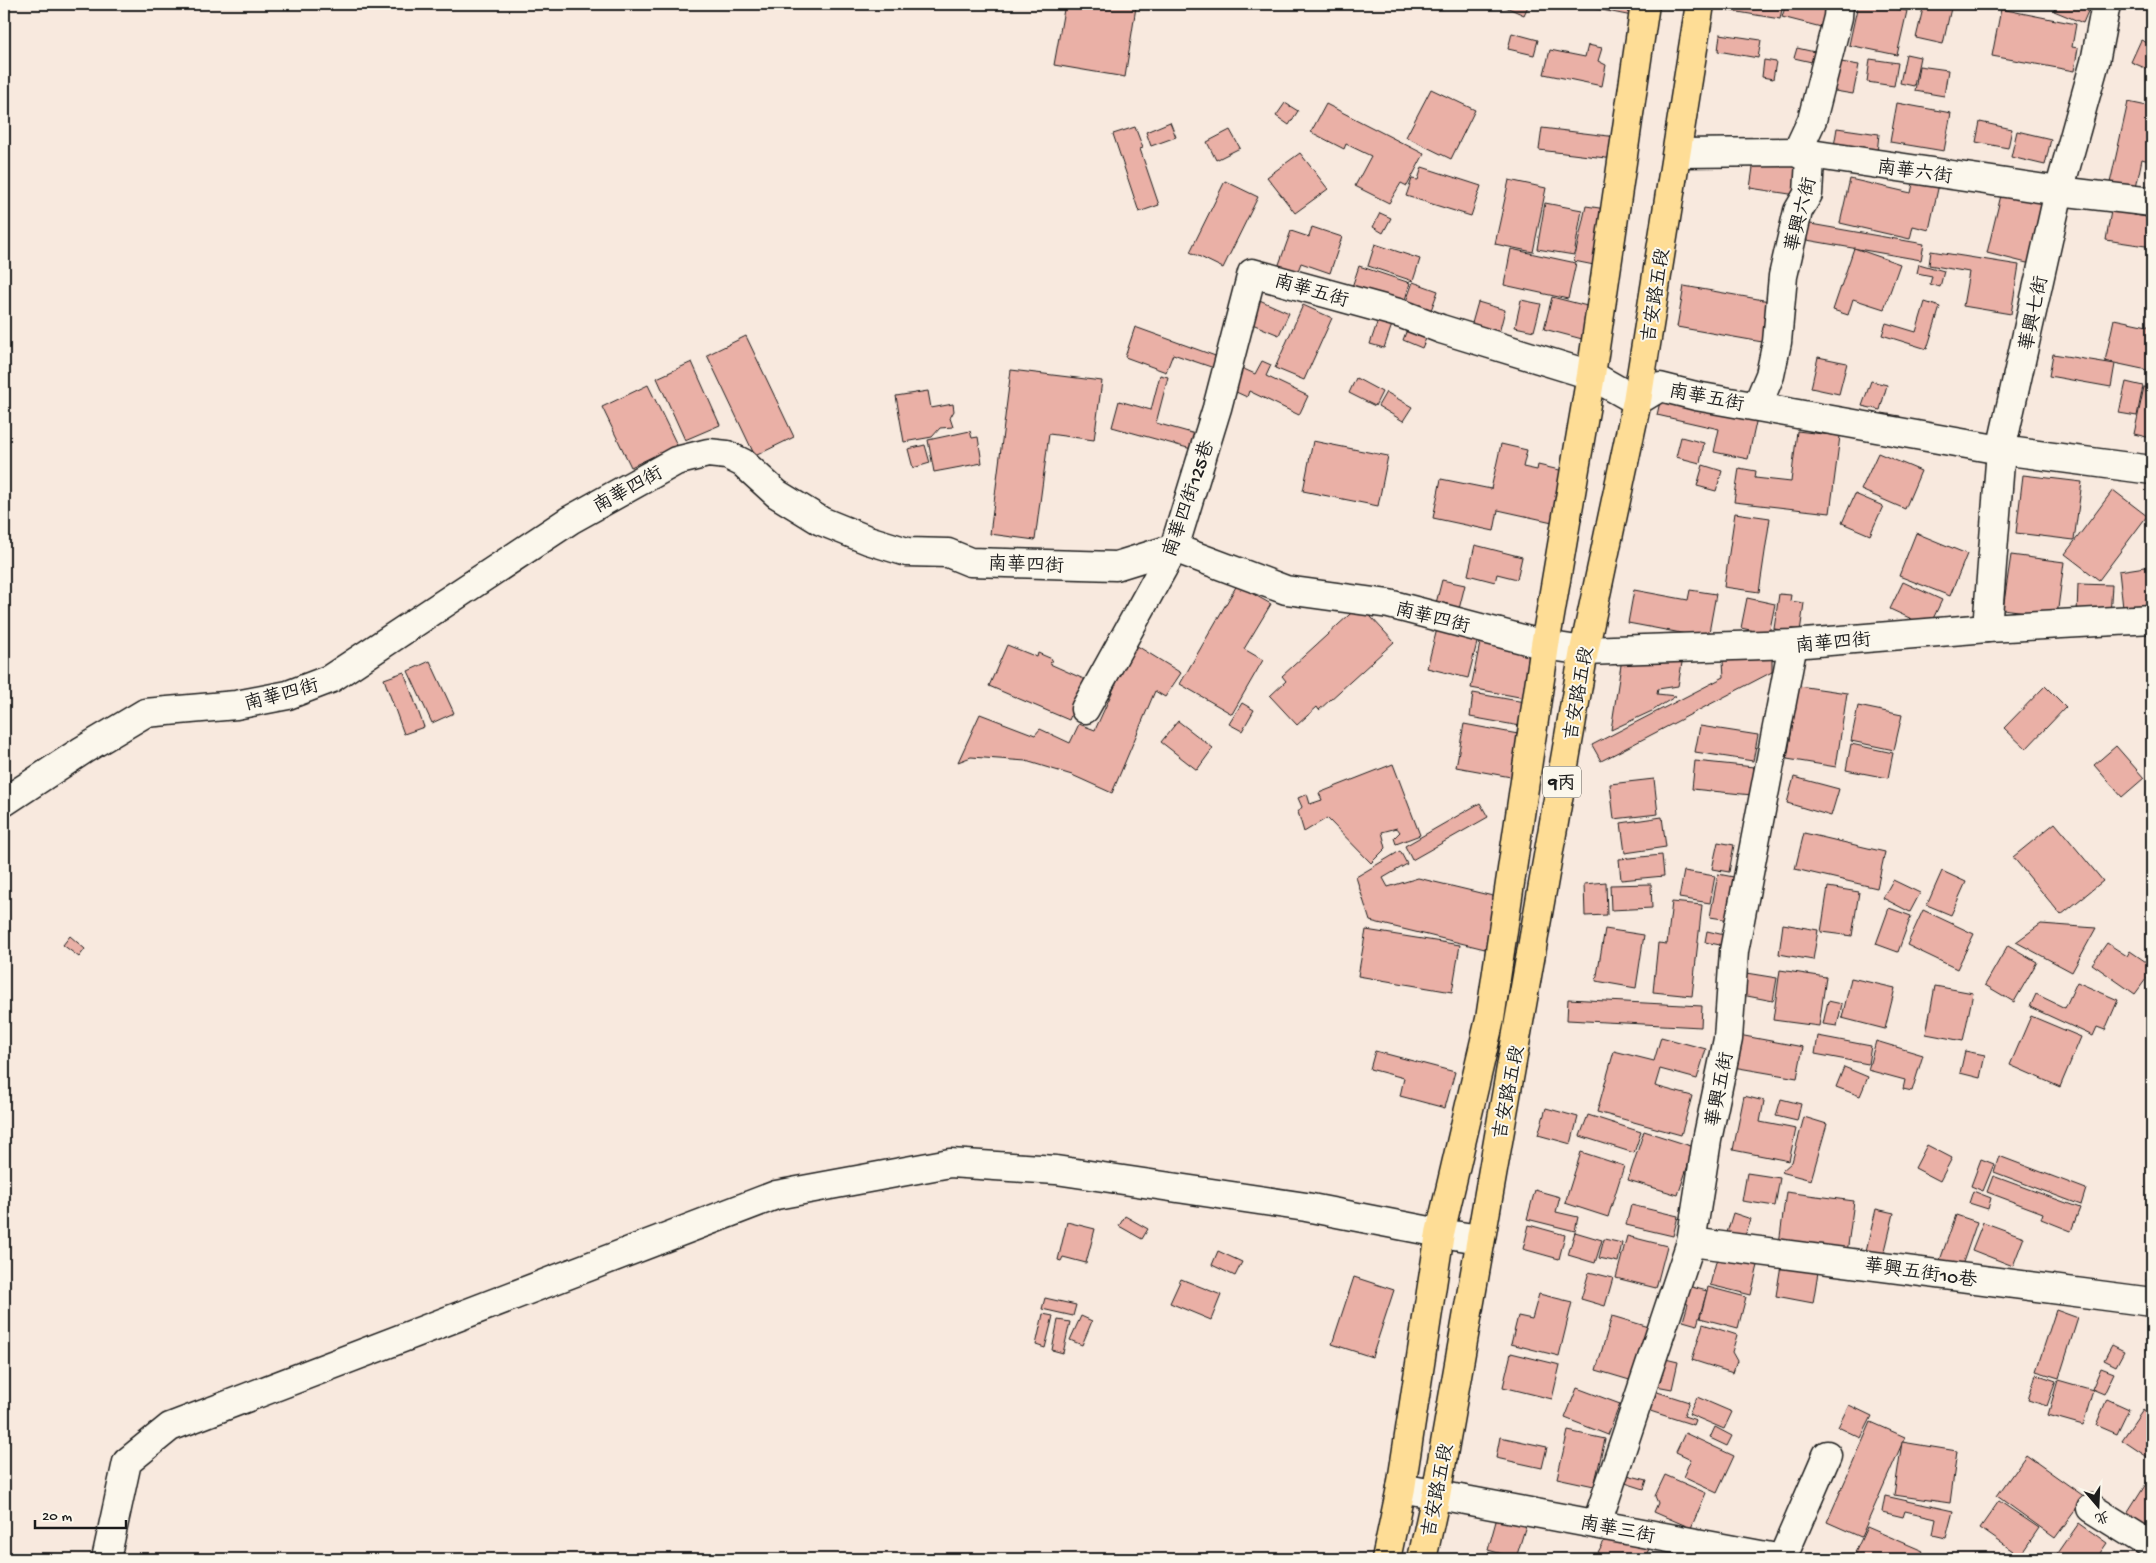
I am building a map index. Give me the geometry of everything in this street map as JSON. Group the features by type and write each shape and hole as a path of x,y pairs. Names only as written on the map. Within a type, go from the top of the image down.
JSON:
{"main road":[{"name":"吉安路五段","path":"1386,1559 1401,1488 1440,1234 1490,1019 1545,645 1591,375 1645,4"},
{"name":"吉安路五段","path":"1422,1559 1436,1495 1584,651 1637,401 1678,153 1700,4"}],"street":[{"name":"華興六街","path":"1757,406 1772,367 1777,342 1783,276 1798,211 1808,194 1810,160 1797,152 1812,120 1838,17 1839,4"},
{"name":"華興七街","path":"1987,628 2002,450 2059,191 2095,62 2106,4"},
{"name":"南華六街","path":"1678,153 1797,152 2059,191 2152,202"},
{"name":"南華五街","path":"1252,273 1402,314 1441,329 1591,375 1637,401 1660,387 1696,396 2002,450 2152,470"},
{"name":"南華四街125巷","path":"1085,709 1174,548 1217,408 1252,273"},
{"name":"南華四街","path":"4,802 83,750 145,713 236,705 288,695 330,680 570,520 676,461 708,453 727,455 743,463 777,494 821,521 868,540 908,552 948,553 970,562 1116,566 1174,548 1286,590 1390,604 1545,645 1584,651 1793,644 1987,628 2152,619"},
{"name":"華興五街","path":"1597,1523 1691,1242 1707,1140 1728,1039 1734,951 1793,644"},
{"path":"106,1559 127,1462 170,1426 776,1195 950,1163 1056,1170 1306,1207 1440,1234 1480,1238"},
{"name":"華興五街10巷","path":"1691,1242 2152,1302"},
{"name":"南華三街","path":"1401,1488 1782,1559 1827,1454"},
{"path":"2091,1508 2152,1546"}],"building":[{"path":"1065,4 1115,4 1136,7 1125,77 1054,65"},
{"path":"1499,4 1529,4 1524,15"},
{"path":"1572,4 1634,4 1632,16"},
{"path":"1727,4 1783,4 1780,19 1726,10"},
{"path":"1786,4 1836,4 1829,29 1782,17"},
{"path":"1858,4 1873,4 1907,11 1897,55 1849,45"},
{"path":"1924,4 1951,8 1943,44 1916,38"},
{"path":"2057,4 2091,4 2083,23 2054,11"},
{"path":"2001,9 2076,24 2072,47 2078,48 2074,71 1992,56"},
{"path":"1512,33 1538,40 1534,55 1508,49"},
{"path":"1720,34 1761,40 1758,58 1718,51"},
{"path":"2141,40 2152,45 2152,71 2131,62"},
{"path":"1588,45 1602,48 1598,61 1606,65 1602,86 1544,74 1550,50 1585,57"},
{"path":"1797,48 1819,53 1816,63 1794,58"},
{"path":"1906,54 1920,57 1914,86 1900,83"},
{"path":"1870,59 1898,63 1894,86 1867,82"},
{"path":"1764,60 1776,62 1773,79 1762,77"},
{"path":"1835,61 1859,65 1853,94 1829,90"},
{"path":"1919,66 1948,70 1944,96 1915,91"},
{"path":"1431,89 1475,110 1451,159 1406,137"},
{"path":"2128,102 2152,107 2152,162 2142,159 2136,188 2110,183"},
{"path":"1285,103 1298,111 1289,125 1276,116"},
{"path":"1897,103 1951,113 1944,151 1890,142"},
{"path":"1326,104 1424,154 1407,186 1401,183 1389,203 1355,186 1371,156 1346,144 1344,149 1311,132"},
{"path":"1170,122 1176,137 1151,146 1146,132"},
{"path":"1980,122 2012,129 2008,148 1976,142"},
{"path":"1135,127 1143,148 1140,149 1159,205 1139,212 1113,134"},
{"path":"1542,128 1617,137 1614,159 1539,150"},
{"path":"1837,128 1879,134 1877,153 1834,146"},
{"path":"1230,130 1240,148 1216,160 1207,142"},
{"path":"2017,131 2051,139 2045,165 2011,157"},
{"path":"1300,153 1328,189 1295,213 1267,177"},
{"path":"1755,154 1809,162 1803,196 1750,188"},
{"path":"1422,167 1481,186 1471,216 1406,196 1412,179 1418,180"},
{"path":"1850,179 1911,193 1914,179 1939,184 1929,230 1913,226 1910,239 1840,223"},
{"path":"1509,180 1546,188 1533,252 1495,244"},
{"path":"1225,181 1258,197 1223,268 1190,252"},
{"path":"2003,187 2051,199 2035,265 1987,253"},
{"path":"1545,203 1582,210 1574,255 1537,249"},
{"path":"1586,206 1606,209 1594,265 1574,261"},
{"path":"2111,211 2152,218 2152,247 2106,240"},
{"path":"1380,213 1391,218 1383,233 1373,227"},
{"path":"1805,223 1924,244 1921,260 1801,239"},
{"path":"1312,227 1342,237 1330,273 1301,263 1296,276 1277,270 1291,231 1309,237"},
{"path":"1375,244 1420,259 1413,281 1368,266"},
{"path":"1854,248 1900,264 1884,309 1853,299 1848,315 1833,310"},
{"path":"1511,249 1576,263 1568,299 1504,285"},
{"path":"1931,251 2019,265 2011,314 1963,306 1969,272 1929,265"},
{"path":"1919,264 1944,271 1940,287 1930,284 1932,276 1917,273"},
{"path":"1359,266 1410,283 1402,310 1351,290"},
{"path":"1413,282 1438,291 1430,313 1405,304"},
{"path":"1684,286 1775,302 1768,343 1677,327"},
{"path":"1552,297 1595,308 1586,340 1544,329"},
{"path":"1255,298 1289,313 1279,335 1245,321"},
{"path":"1521,300 1541,304 1534,331 1515,327"},
{"path":"1478,302 1505,310 1497,341 1469,334"},
{"path":"1925,302 1940,307 1927,349 1882,335 1886,323 1916,332"},
{"path":"1303,305 1332,318 1304,380 1275,368"},
{"path":"1380,314 1394,319 1384,348 1370,344"},
{"path":"1411,319 1431,327 1422,348 1403,340"},
{"path":"2114,319 2152,327 2152,371 2105,361"},
{"path":"1135,327 1221,358 1217,369 1173,354 1166,372 1125,357"},
{"path":"746,336 794,437 755,456 707,355"},
{"path":"2053,354 2115,364 2111,387 2049,376"},
{"path":"1818,357 1847,363 1839,394 1811,388"},
{"path":"1262,361 1271,365 1266,376 1308,396 1299,415 1249,391 1247,397 1225,387 1235,365 1255,374"},
{"path":"692,362 720,425 685,440 657,378"},
{"path":"1011,370 1102,381 1094,440 1049,434 1035,540 990,534"},
{"path":"1160,375 1168,377 1156,423 1199,435 1195,450 1112,427 1119,401 1151,410"},
{"path":"1356,378 1382,392 1375,406 1349,393"},
{"path":"1871,381 1887,385 1880,410 1862,406"},
{"path":"2126,382 2143,386 2137,416 2119,413"},
{"path":"648,385 677,445 631,467 602,407"},
{"path":"2144,387 2152,388 2151,438 2134,434"},
{"path":"928,391 931,408 953,404 954,411 950,418 953,427 940,428 932,437 904,442 896,396"},
{"path":"1386,392 1412,407 1403,421 1378,406"},
{"path":"1662,393 1758,413 1748,459 1714,452 1719,429 1657,415"},
{"path":"1882,413 1900,416 1897,428 1880,424"},
{"path":"970,431 972,438 978,437 982,463 934,472 928,440"},
{"path":"1797,431 1840,436 1830,513 1734,502 1739,468 1756,471 1755,478 1791,482"},
{"path":"1681,437 1704,443 1700,463 1676,457"},
{"path":"1313,441 1388,456 1378,506 1303,491"},
{"path":"1501,444 1527,450 1523,467 1537,470 1538,465 1568,472 1557,523 1498,510 1494,531 1433,518 1441,479 1491,489"},
{"path":"925,445 930,463 913,468 908,449"},
{"path":"1878,453 1921,471 1905,509 1861,490"},
{"path":"1703,465 1722,471 1716,491 1697,486"},
{"path":"2023,475 2082,482 2074,540 2016,533"},
{"path":"2113,490 2147,516 2099,580 2065,554"},
{"path":"1855,494 1883,506 1870,535 1842,523"},
{"path":"1735,513 1770,518 1759,592 1724,587"},
{"path":"1916,533 1967,554 1950,596 1899,576"},
{"path":"1475,545 1522,557 1517,579 1497,574 1495,582 1468,575"},
{"path":"2011,555 2064,562 2057,616 2003,609"},
{"path":"2152,566 2152,605 2123,608 2119,571"},
{"path":"1442,580 1465,585 1458,613 1435,607"},
{"path":"1903,582 1942,600 1929,627 1890,609"},
{"path":"2078,584 2112,585 2110,616 2077,614"},
{"path":"1237,585 1271,604 1244,649 1263,660 1232,714 1180,684"},
{"path":"1634,590 1688,600 1690,590 1716,594 1708,638 1628,623"},
{"path":"1779,594 1791,595 1790,601 1804,603 1800,632 1774,629"},
{"path":"1747,598 1775,604 1769,634 1741,628"},
{"path":"1360,605 1394,642 1319,710 1317,707 1297,725 1270,696 1286,681 1282,676"},
{"path":"1438,625 1479,635 1468,678 1427,668"},
{"path":"1482,633 1540,645 1530,699 1471,688"},
{"path":"1134,644 1181,673 1165,697 1155,691 1112,793 1072,775 1026,761 971,757 958,762 980,714 1035,735 1040,729 1070,743 1079,724 1095,730"},
{"path":"1007,645 1037,657 1038,653 1052,659 1050,664 1086,680 1069,720 989,686"},
{"path":"1684,651 1678,686 1658,689 1657,694 1676,696 1652,711 1611,730 1623,652"},
{"path":"1772,658 1772,672 1601,761 1592,745 1724,677 1723,661"},
{"path":"430,661 454,713 432,723 408,671"},
{"path":"404,672 424,727 404,734 384,679"},
{"path":"1799,686 1847,693 1836,767 1787,759"},
{"path":"2045,686 2066,707 2026,749 2004,728"},
{"path":"1473,693 1530,703 1526,727 1470,717"},
{"path":"1242,703 1254,710 1242,731 1229,724"},
{"path":"1858,706 1902,715 1894,750 1851,741"},
{"path":"1178,721 1213,748 1197,770 1161,742"},
{"path":"1464,724 1518,734 1511,777 1456,767"},
{"path":"1700,726 1758,735 1753,761 1695,752"},
{"path":"1851,744 1893,753 1888,778 1846,770"},
{"path":"2116,746 2144,778 2122,797 2094,765"},
{"path":"1695,761 1754,767 1752,795 1692,789"},
{"path":"1393,764 1420,835 1396,844 1394,838 1400,832 1397,828 1382,832 1386,848 1371,863 1327,818 1304,832 1298,812 1302,807 1298,798 1307,794 1310,804 1322,800 1319,793"},
{"path":"1794,777 1839,789 1831,816 1787,803"},
{"path":"1654,779 1658,814 1614,819 1610,784"},
{"path":"1480,803 1488,817 1412,860 1405,846"},
{"path":"1662,817 1666,847 1625,853 1621,823"},
{"path":"2055,823 2103,881 2061,915 2013,857"},
{"path":"1804,833 1885,852 1877,888 1795,869"},
{"path":"1718,842 1734,845 1729,872 1712,869"},
{"path":"1400,851 1407,864 1383,878 1388,887 1418,878 1497,897 1485,949 1370,921 1356,877"},
{"path":"1662,855 1664,876 1621,880 1619,859"},
{"path":"1684,871 1715,876 1710,903 1679,898"},
{"path":"1942,871 1966,882 1951,915 1927,905"},
{"path":"1718,874 1744,879 1736,921 1710,917"},
{"path":"2152,878 2152,890 2146,885"},
{"path":"1893,880 1920,893 1910,912 1883,898"},
{"path":"1606,882 1607,915 1585,916 1584,884"},
{"path":"1651,884 1652,908 1611,910 1610,885"},
{"path":"1828,887 1859,892 1852,936 1821,932"},
{"path":"1672,902 1702,905 1692,996 1653,992 1658,943 1667,944"},
{"path":"1889,908 1911,916 1898,952 1876,944"},
{"path":"1923,910 1974,934 1957,969 1907,945"},
{"path":"1783,924 1818,930 1813,960 1779,954"},
{"path":"2041,924 2096,928 2072,972 2016,942"},
{"path":"1605,929 1644,935 1636,988 1596,981"},
{"path":"1366,930 1460,945 1452,992 1358,976"},
{"path":"1707,931 1733,937 1730,947 1705,942"},
{"path":"70,936 85,949 79,957 63,945"},
{"path":"2107,943 2127,956 2130,951 2152,966 2149,975 2135,994 2092,964"},
{"path":"2008,945 2037,962 2014,1002 1985,985"},
{"path":"1780,970 1826,977 1819,1026 1773,1020"},
{"path":"1746,973 1777,978 1773,1001 1742,995"},
{"path":"1851,978 1895,988 1885,1029 1842,1018"},
{"path":"2077,982 2118,1000 2105,1030 2097,1027 2093,1036 2030,1007 2036,994 2065,1008"},
{"path":"1935,986 1973,993 1963,1041 1926,1034"},
{"path":"1568,999 1702,1006 1701,1027 1567,1020"},
{"path":"1828,1001 1842,1004 1837,1026 1823,1024"},
{"path":"2031,1016 2081,1037 2060,1087 2010,1065"},
{"path":"1739,1035 1803,1047 1797,1078 1733,1067"},
{"path":"1818,1036 1871,1046 1868,1064 1815,1054"},
{"path":"1661,1037 1706,1049 1697,1079 1660,1069 1655,1086 1692,1096 1681,1135 1597,1112 1614,1051 1654,1061"},
{"path":"1876,1041 1923,1055 1912,1091 1903,1089 1905,1080 1868,1070"},
{"path":"1375,1051 1455,1072 1445,1108 1400,1096 1404,1078 1370,1069"},
{"path":"1965,1051 1985,1055 1980,1078 1960,1073"},
{"path":"1844,1067 1868,1077 1860,1096 1836,1087"},
{"path":"1744,1096 1764,1101 1760,1122 1796,1129 1789,1161 1733,1150"},
{"path":"1781,1099 1801,1104 1797,1121 1776,1116"},
{"path":"1546,1108 1578,1117 1571,1144 1538,1135"},
{"path":"1588,1115 1641,1132 1634,1153 1580,1136"},
{"path":"1804,1117 1827,1124 1811,1180 1781,1172 1792,1162"},
{"path":"1644,1131 1694,1147 1678,1195 1628,1180"},
{"path":"1927,1145 1952,1158 1940,1181 1915,1168"},
{"path":"1581,1152 1624,1166 1608,1217 1565,1203"},
{"path":"1999,1156 2086,1189 2081,1205 1994,1172"},
{"path":"1981,1159 1994,1164 1983,1191 1971,1186"},
{"path":"1747,1173 1780,1178 1775,1206 1742,1201"},
{"path":"1993,1176 2080,1208 2071,1231 2041,1219 2043,1213 1987,1192"},
{"path":"1535,1190 1560,1197 1556,1212 1578,1217 1575,1231 1527,1219"},
{"path":"1973,1191 1991,1198 1988,1209 1969,1203"},
{"path":"1786,1192 1854,1201 1847,1253 1779,1244"},
{"path":"1631,1205 1678,1216 1673,1236 1626,1225"},
{"path":"1876,1209 1894,1213 1883,1259 1865,1255"},
{"path":"1733,1213 1751,1219 1743,1241 1726,1236"},
{"path":"1956,1215 1977,1222 1960,1271 1939,1263"},
{"path":"1125,1216 1148,1229 1142,1239 1119,1226"},
{"path":"1067,1222 1095,1229 1086,1263 1063,1257 1061,1261 1058,1260"},
{"path":"1983,1222 2024,1237 2013,1266 1972,1250"},
{"path":"1529,1225 1565,1235 1559,1259 1523,1249"},
{"path":"1575,1232 1602,1240 1595,1263 1568,1255"},
{"path":"1627,1236 1667,1246 1656,1288 1616,1278"},
{"path":"1604,1239 1622,1243 1618,1262 1599,1258"},
{"path":"1719,1250 1759,1261 1751,1295 1710,1285"},
{"path":"1218,1251 1242,1262 1235,1276 1212,1265"},
{"path":"2152,1263 2152,1284 2146,1281"},
{"path":"1781,1265 1818,1272 1813,1303 1776,1296"},
{"path":"1589,1272 1613,1278 1605,1306 1581,1299"},
{"path":"1354,1277 1394,1290 1372,1357 1332,1344"},
{"path":"1181,1279 1221,1295 1211,1320 1170,1303"},
{"path":"1680,1284 1707,1291 1697,1325 1683,1321 1688,1304 1675,1300"},
{"path":"1708,1287 1746,1297 1738,1328 1700,1318"},
{"path":"1539,1294 1572,1302 1559,1356 1511,1344 1518,1316 1532,1319"},
{"path":"1045,1298 1076,1305 1073,1316 1042,1309"},
{"path":"2056,1310 2078,1318 2059,1378 2036,1371"},
{"path":"1043,1314 1053,1316 1045,1348 1036,1345"},
{"path":"1081,1316 1092,1321 1082,1345 1070,1340"},
{"path":"1612,1316 1649,1327 1633,1381 1596,1370"},
{"path":"1058,1320 1070,1322 1063,1353 1052,1350"},
{"path":"1703,1324 1737,1335 1732,1352 1737,1361 1733,1373 1692,1360"},
{"path":"2112,1345 2124,1351 2116,1366 2104,1360"},
{"path":"1511,1353 1560,1365 1552,1399 1503,1387"},
{"path":"1657,1357 1678,1362 1672,1389 1651,1385"},
{"path":"2101,1368 2114,1373 2104,1394 2092,1389"},
{"path":"2036,1374 2056,1381 2047,1406 2028,1400"},
{"path":"2058,1380 2093,1390 2083,1425 2048,1415"},
{"path":"1577,1388 1620,1404 1608,1435 1565,1418"},
{"path":"1654,1391 1689,1402 1684,1416 1696,1420 1694,1425 1647,1410"},
{"path":"1697,1397 1732,1412 1724,1429 1689,1414"},
{"path":"2107,1399 2129,1409 2117,1434 2096,1425"},
{"path":"1849,1405 1872,1416 1861,1438 1838,1427"},
{"path":"2143,1409 2152,1416 2152,1460 2122,1440"},
{"path":"1871,1422 1905,1437 1861,1537 1827,1522"},
{"path":"1715,1427 1732,1436 1727,1446 1710,1438"},
{"path":"1568,1431 1605,1439 1594,1486 1557,1478"},
{"path":"1685,1433 1734,1456 1717,1493 1683,1477 1691,1459 1676,1452"},
{"path":"1500,1437 1547,1447 1542,1468 1496,1458"},
{"path":"1902,1442 1957,1451 1950,1503 1894,1495"},
{"path":"2026,1455 2085,1497 2055,1538 1997,1496"},
{"path":"1627,1475 1647,1480 1644,1489 1625,1483"},
{"path":"1665,1475 1706,1493 1691,1528 1654,1512 1658,1503 1655,1496"},
{"path":"2152,1477 2152,1531 2127,1514"},
{"path":"1885,1496 1953,1511 1946,1538 1933,1535 1936,1518 1905,1511 1903,1517 1882,1512"},
{"path":"1999,1501 2039,1528 2020,1556 1980,1528"},
{"path":"1498,1514 1527,1522 1516,1558 1488,1550"},
{"path":"2079,1523 2107,1543 2096,1559 2054,1559"},
{"path":"1612,1527 1650,1547 1644,1559 1606,1559 1597,1554"},
{"path":"1867,1527 1923,1551 1919,1559 1864,1559 1854,1555"}]}
